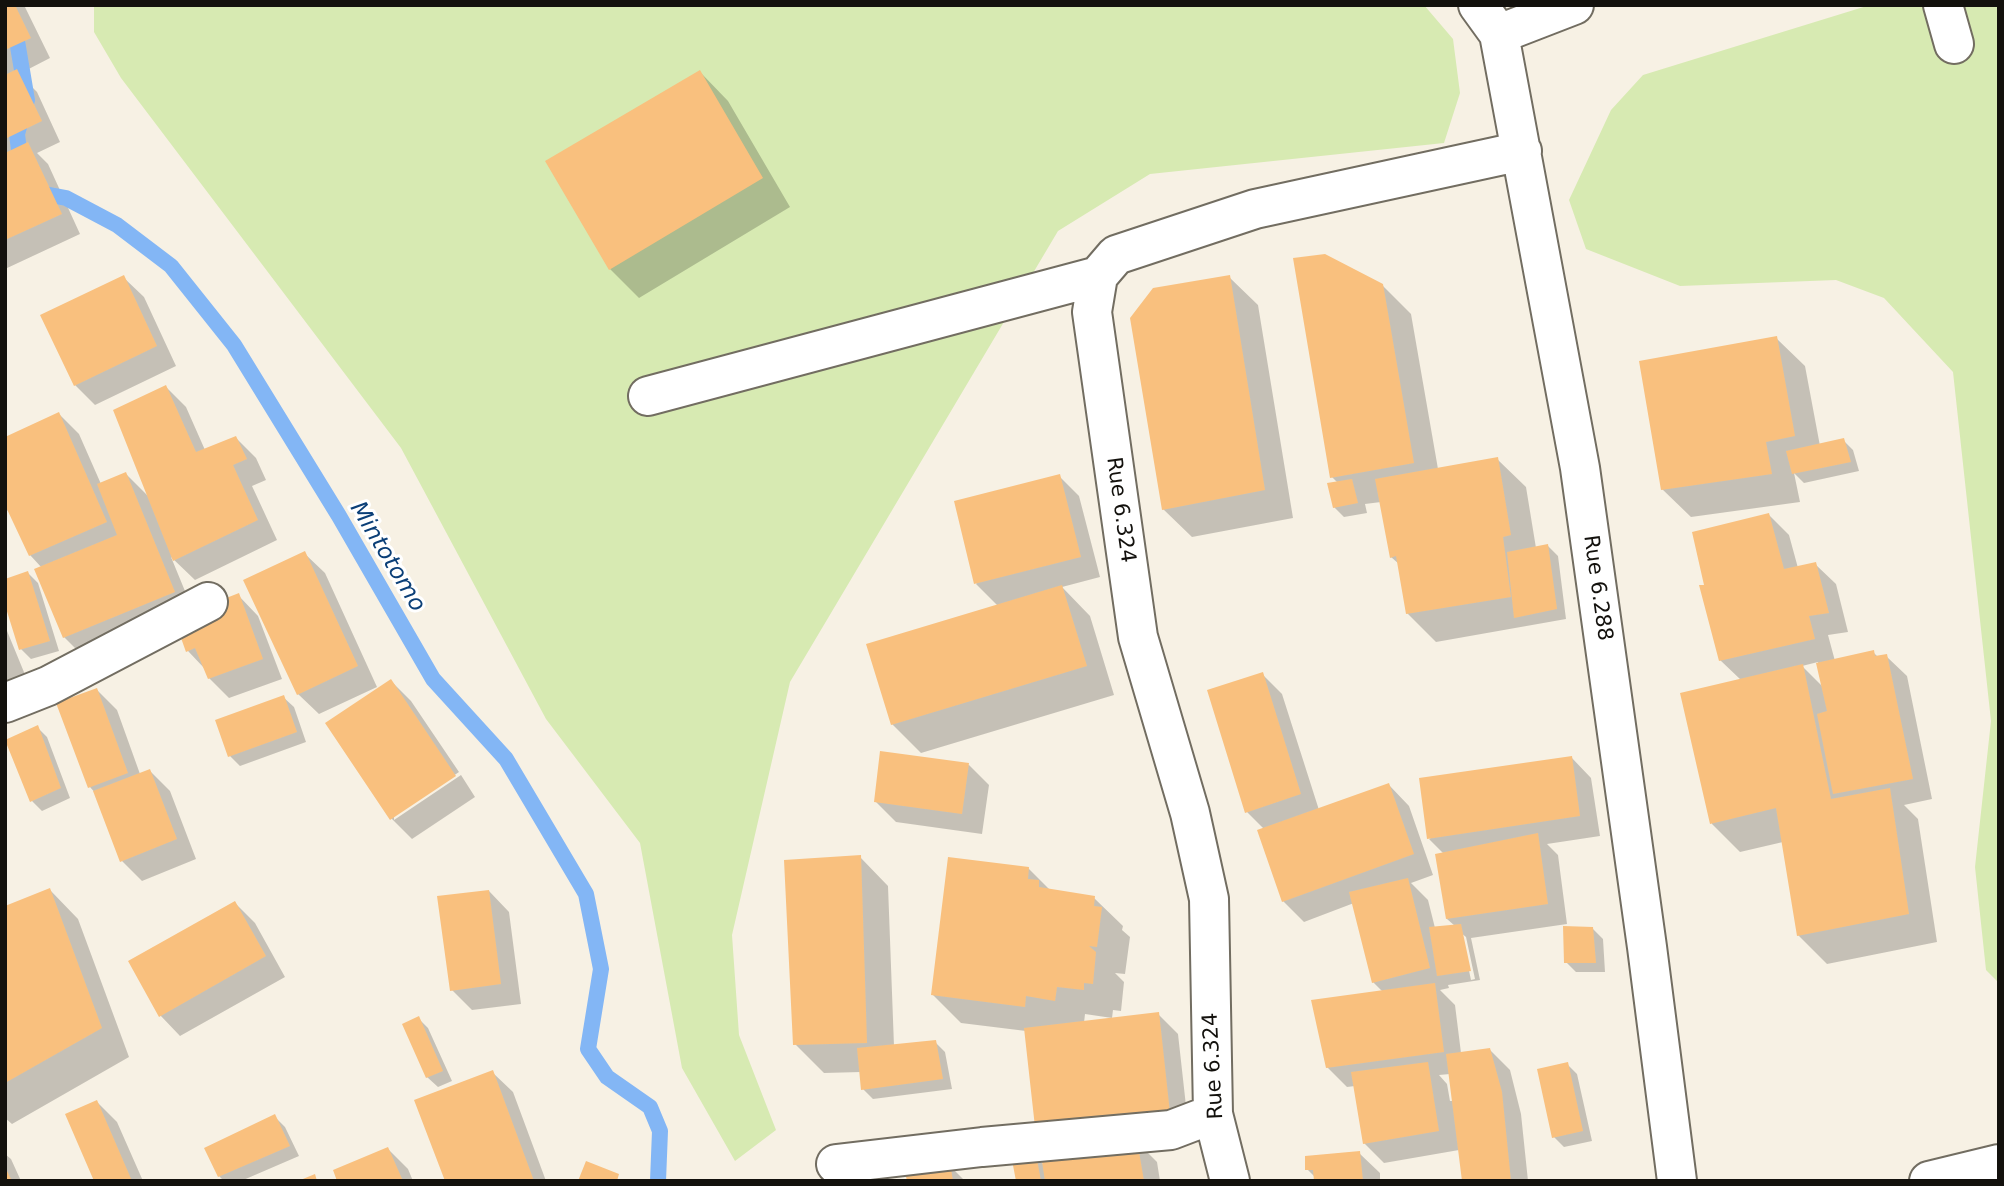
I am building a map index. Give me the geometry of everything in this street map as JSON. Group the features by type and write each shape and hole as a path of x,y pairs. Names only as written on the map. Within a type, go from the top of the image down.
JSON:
{"street":[{"path":"1489,20 1574,5"},
{"path":"1943,5 1954,44"},
{"name":"Rue 6.288","path":"1489,20 1522,151 1580,468 1677,1181"},
{"path":"648,396 1098,276 1116,255 1255,209 1522,151"},
{"name":"Rue 6.324","path":"1098,276 1091,312 1138,636 1189,813 1209,899 1213,1114 1230,1181"},
{"path":"5,703 48,685 208,602"},
{"path":"836,1164 982,1147 1171,1130 1213,1114"},
{"path":"1929,1181 1999,1164"}],"green space":[{"path":"94,5 1424,5 1453,39 1460,93 1444,143 1150,174 1058,231 790,682 732,935 739,1035 776,1130 735,1161 682,1068 640,843 546,719 401,448 121,78 94,32"},
{"path":"1870,5 1999,5 1999,983 1986,970 1975,867 1991,721 1953,372 1884,298 1836,280 1680,286 1586,249 1569,200 1611,110 1643,75"}],"building":[{"path":"5,5 15,5 31,38 5,50"},
{"path":"17,69 42,121 5,139 5,75"},
{"path":"700,70 763,178 609,270 545,161"},
{"path":"28,142 62,214 5,240 5,153"},
{"path":"1325,254 1383,284 1414,463 1330,478 1293,258"},
{"path":"124,275 157,346 74,386 40,315"},
{"path":"1230,275 1265,490 1162,510 1130,318 1153,288"},
{"path":"1777,336 1795,436 1766,442 1772,474 1661,490 1639,361"},
{"path":"166,385 196,452 236,436 247,459 233,465 258,520 173,561 113,410"},
{"path":"59,412 107,522 29,556 5,505 5,437"},
{"path":"1844,438 1851,462 1792,474 1786,451"},
{"path":"1498,457 1511,535 1503,537 1511,597 1406,614 1396,556 1390,558 1375,479"},
{"path":"126,472 175,592 63,638 34,569 117,535 97,484"},
{"path":"1060,474 1081,557 974,584 954,501"},
{"path":"1352,479 1358,503 1333,508 1327,483"},
{"path":"1769,513 1784,569 1816,562 1829,613 1809,616 1815,639 1719,661 1699,585 1704,585 1692,532"},
{"path":"1548,544 1557,609 1514,618 1507,552"},
{"path":"305,551 358,666 297,695 243,580"},
{"path":"28,571 50,641 19,650 5,605 5,579"},
{"path":"1062,585 1087,666 891,725 866,644"},
{"path":"239,593 263,659 208,679 195,648 186,652 175,621 183,615"},
{"path":"1874,650 1875,656 1887,654 1913,779 1833,794 1817,714 1827,711 1816,663"},
{"path":"1803,664 1831,799 1890,788 1909,914 1797,936 1776,808 1710,824 1680,693"},
{"path":"1263,672 1301,794 1245,813 1207,690"},
{"path":"391,679 456,776 390,820 325,723"},
{"path":"97,688 128,773 88,788 56,703"},
{"path":"284,695 297,732 228,757 215,720"},
{"path":"38,725 61,788 30,802 5,740"},
{"path":"880,751 969,763 962,814 874,802"},
{"path":"1572,756 1580,816 1427,839 1419,778"},
{"path":"150,769 177,839 120,862 93,791"},
{"path":"1389,783 1414,854 1282,902 1257,830"},
{"path":"1538,833 1548,904 1446,919 1435,854"},
{"path":"861,855 867,1043 793,1045 784,860"},
{"path":"948,857 1029,867 1028,879 1039,880 1039,887 1095,896 1094,906 1102,907 1097,947 1089,946 1096,952 1093,984 1084,983 1084,990 1057,987 1055,1001 1026,996 1025,1007 931,995"},
{"path":"1408,878 1430,968 1372,983 1349,892"},
{"path":"50,888 102,1028 5,1083 5,906"},
{"path":"489,890 501,984 450,991 437,896"},
{"path":"235,901 266,956 159,1017 128,961"},
{"path":"1461,924 1471,971 1437,976 1429,927"},
{"path":"1563,926 1593,927 1596,963 1564,963"},
{"path":"1435,983 1444,1052 1326,1068 1311,1000"},
{"path":"1159,1012 1170,1113 1035,1127 1024,1028"},
{"path":"419,1016 443,1071 426,1078 402,1024"},
{"path":"936,1040 943,1079 861,1090 857,1048"},
{"path":"1490,1048 1502,1092 1511,1181 1462,1181 1446,1054"},
{"path":"1428,1062 1439,1131 1363,1144 1351,1072"},
{"path":"1568,1062 1583,1131 1552,1138 1537,1069"},
{"path":"493,1070 534,1181 445,1181 414,1100"},
{"path":"97,1100 132,1181 94,1181 65,1114"},
{"path":"275,1114 290,1146 218,1177 204,1148"},
{"path":"1137,1140 1144,1181 1045,1181 1041,1155"},
{"path":"388,1147 403,1181 337,1181 333,1170"},
{"path":"1360,1151 1363,1181 1314,1181 1313,1170 1305,1170 1305,1156"},
{"path":"1036,1154 1041,1181 1016,1181 1012,1160"},
{"path":"586,1161 619,1174 617,1181 578,1181"},
{"path":"950,1163 953,1181 907,1181 905,1172"},
{"path":"5,1167 12,1181 5,1181"},
{"path":"315,1174 317,1181 298,1181"}],"waterway":[{"name":"Mintotomo","path":"14,23 27,100 17,134 21,166"},
{"name":"Mintotomo","path":"34,192 66,198 117,225 171,266 234,345 339,516 433,679 506,759 586,894 601,969 588,1049 607,1077 650,1107 660,1131 658,1181"}]}
